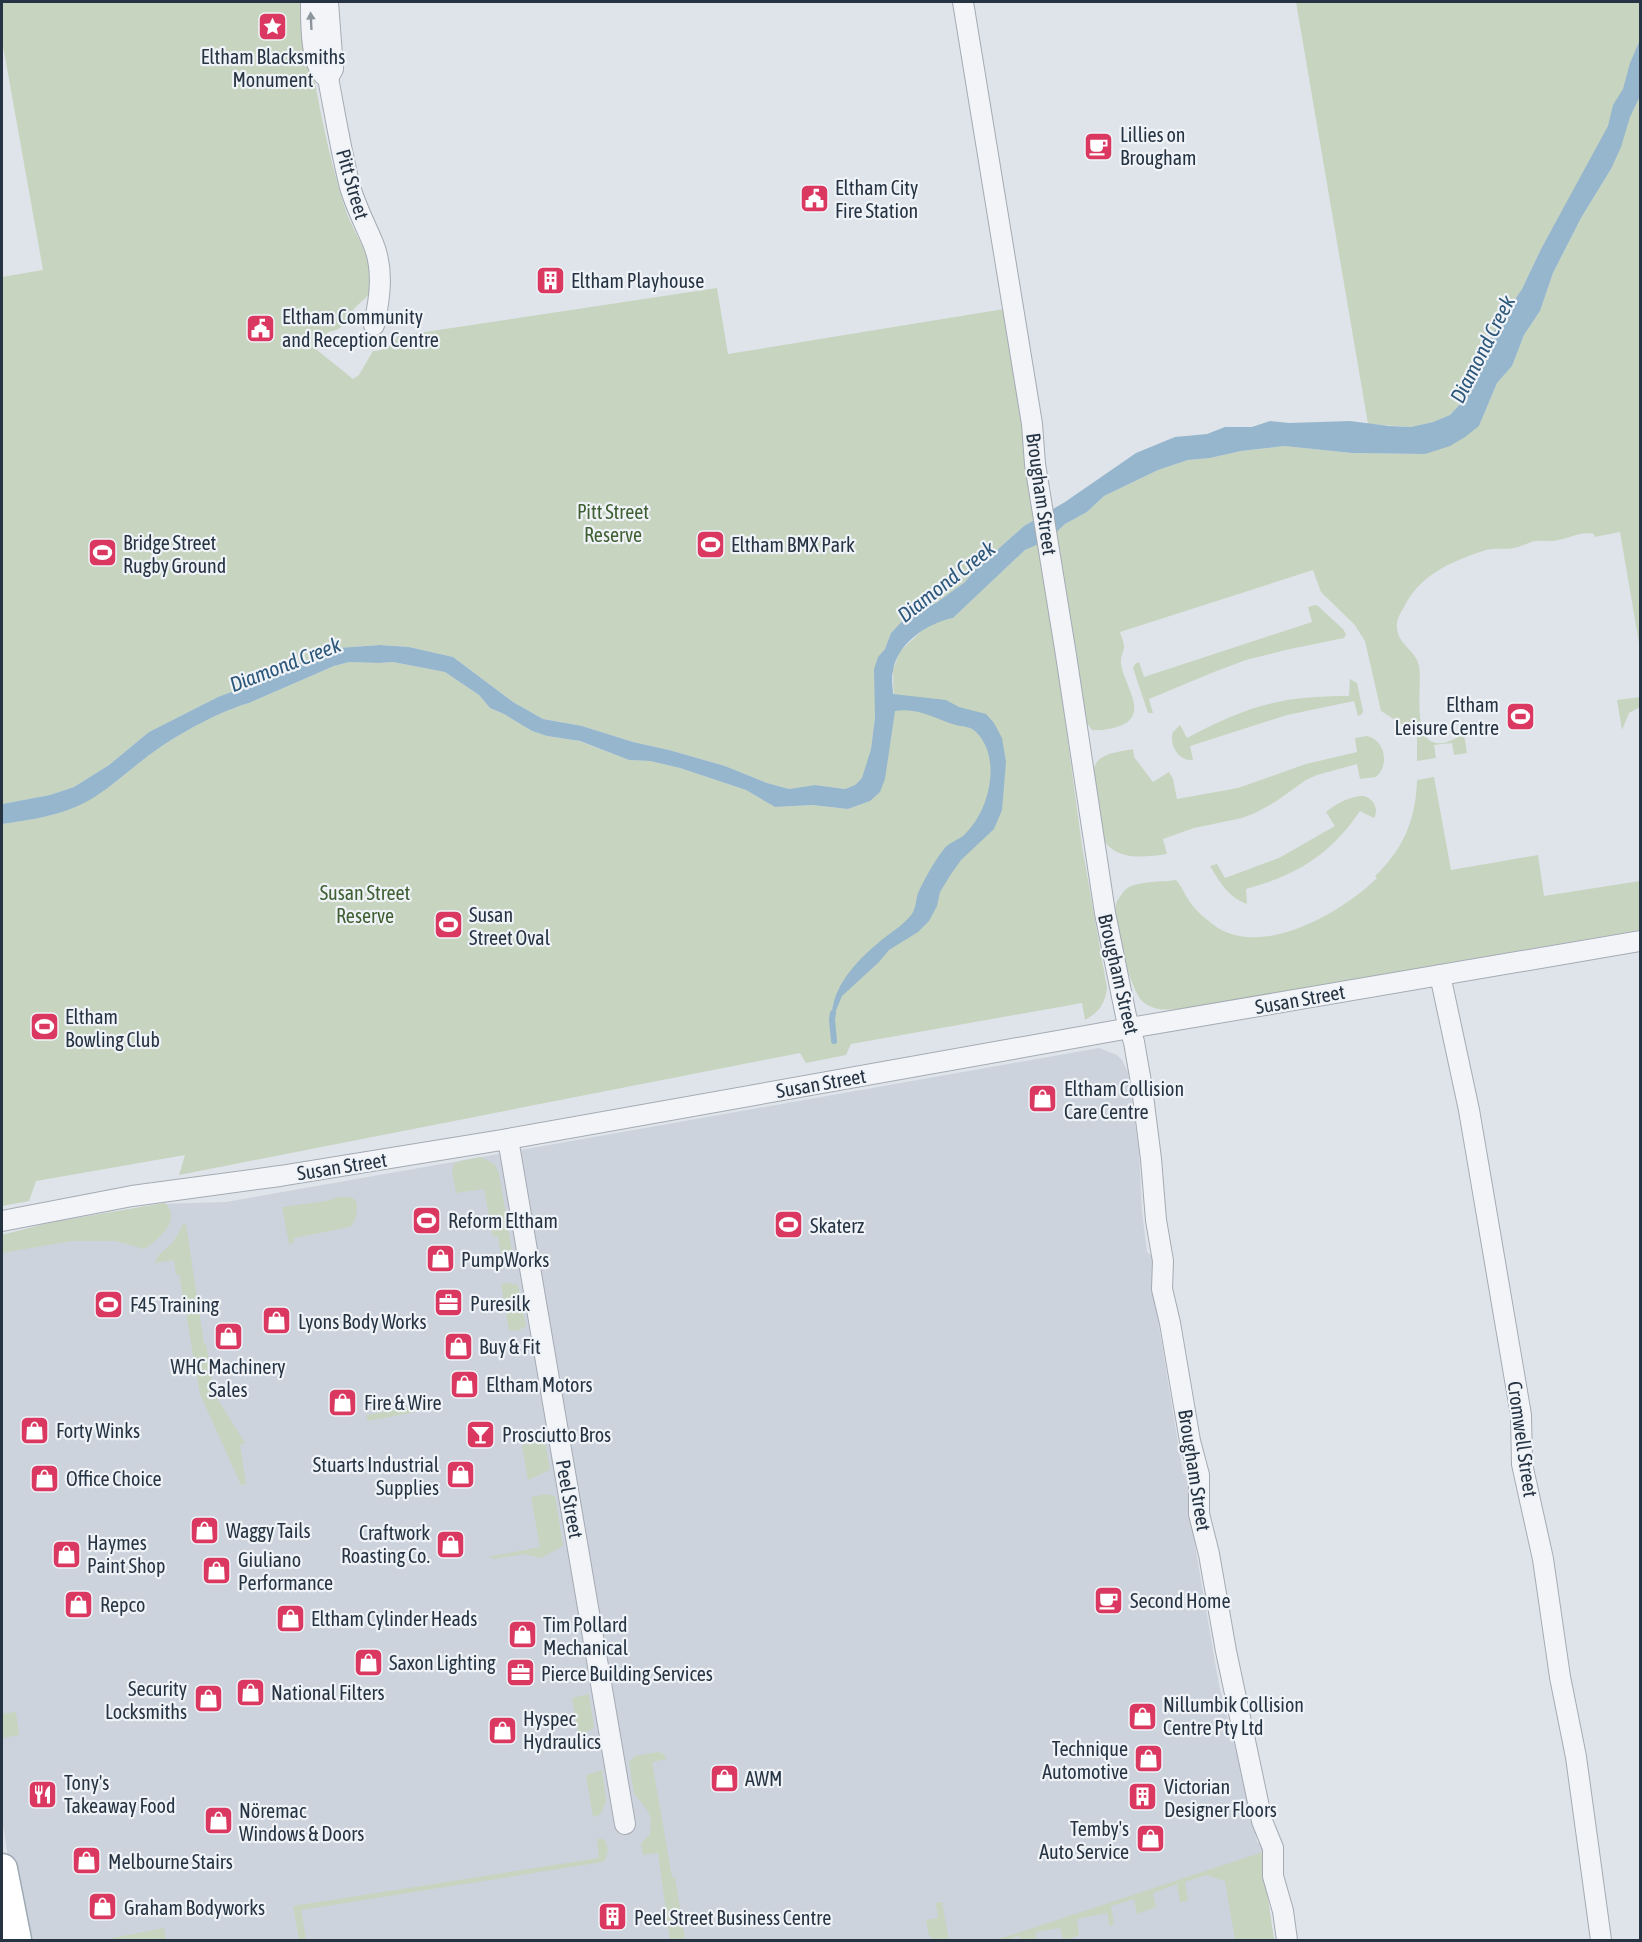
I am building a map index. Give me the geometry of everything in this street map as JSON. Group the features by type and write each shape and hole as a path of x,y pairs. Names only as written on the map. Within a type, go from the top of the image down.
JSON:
{"main road":[{"path":"2,1869 16,1941"}],"street":[{"name":"Pitt Street","path":"310,2 318,66 322,74 328,78"},
{"name":"Pitt Street","path":"327,2 333,69 328,78 350,187 377,256 380,285 379,304 374,325"},
{"name":"Brougham Street","path":"963,2 1032,424 1035,464 1105,913 1126,1016 1135,1048 1150,1147 1155,1209 1163,1261 1162,1289 1190,1441 1199,1475 1199,1514 1262,1821 1274,1854 1273,1876 1283,1911 1287,1941"},
{"name":"Susan Street","path":"2,1221 132,1196 280,1176 508,1138 1641,940"},
{"name":"Cromwell Street","path":"1440,975 1469,1110 1521,1415 1522,1464 1543,1559 1560,1677 1576,1757 1601,1941"},
{"name":"Peel Street","path":"508,1138 625,1824"}],"shaded area":[{"path":"1099,1048 1117,1055 1128,1072 1139,1152 1147,1252 1155,1259 1153,1290 1183,1473 1190,1477 1190,1511 1197,1557 1219,1685 1246,1788 1257,1842 1265,1847 1265,1879 1274,1940 22,1940 2,1820 2,1235 53,1222 159,1204 226,1202"}],"green space":[{"name":"Pitt Street Reserve","path":"2,2 301,2 331,160 346,211 370,267 371,288 368,295 356,306 343,325 337,330 328,332 317,350 353,379 359,375 373,351 387,347 398,336 717,288 728,354 1004,309 1037,518 981,562 965,582 936,603 905,618 891,633 885,649 878,658 871,749 862,778 855,785 845,789 815,785 789,789 767,783 725,766 669,750 633,742 582,726 543,719 513,702 453,657 409,647 380,645 338,648 313,657 268,678 218,697 149,732 109,765 74,787 50,795 2,804 2,277 43,270 2,40"},
{"path":"1296,2 1640,2 1640,649 1620,532 1594,537 1594,534 1584,533 1555,541 1539,541 1520,547 1487,550 1437,571 1418,586 1399,617 1397,628 1400,639 1417,660 1419,666 1420,713 1425,736 1432,742 1443,743 1464,734 1467,753 1454,755 1452,743 1434,745 1436,758 1417,761 1417,734 1381,711 1365,641 1354,624 1321,592 1313,570 1120,632 1124,646 1121,664 1133,699 1133,714 1129,721 1106,730 1092,730 1086,722 1076,649 1053,535 1065,524 1087,512 1104,496 1158,470 1188,460 1284,446 1352,453 1425,454 1479,426 1497,383 1512,366 1524,335 1540,311 1553,273 1581,218 1611,169 1596,150 1541,249 1522,289 1498,325 1474,371 1462,402 1450,415 1411,427 1368,424"},
{"name":"Susan Street Reserve","path":"1041,542 1082,846 1107,988 1103,1003 1090,1017 1085,1020 1082,1003 851,1044 846,1055 806,1063 800,1053 179,1175 185,1155 36,1181 29,1201 2,1206 2,824 45,817 75,807 104,790 159,748 203,722 334,666 349,662 393,662 445,672 479,695 490,708 532,731 579,741 629,760 650,761 680,768 746,790 775,807 812,805 848,809 870,801 891,734 894,711 893,670 900,651 923,630 937,621 953,618 1025,550"},
{"path":"1315,605 1343,629 1346,634 1344,638 1246,660 1214,672 1149,699 1153,713 1148,713 1133,668 1135,664 1139,662 1144,677 1312,622 1308,607"},
{"path":"1350,679 1357,683 1363,711 1358,716 1354,701 1287,715 1190,746 1193,760 1179,755 1172,742 1173,732 1180,725 1187,738 1228,718 1265,705 1303,698 1349,696"},
{"path":"1640,697 1640,707 1629,713 1622,730 1617,700"},
{"path":"1367,736 1378,742 1384,754 1383,766 1376,777 1360,779 1357,764 1317,775 1255,813 1194,828 1163,839 1167,854 1142,857 1125,855 1105,842 1093,773 1102,757 1133,749 1134,757 1153,782 1169,772 1173,779 1177,799 1238,788 1306,764 1357,752 1355,738"},
{"path":"1434,777 1451,870 1538,855 1544,896 1640,881 1640,930 1181,1009 1155,1008 1142,1001 1127,969 1115,912 1116,904 1126,889 1143,883 1176,880 1202,915 1218,928 1237,936 1258,937 1280,934 1302,927 1344,904 1377,878 1375,876 1401,844 1411,820 1417,780"},
{"path":"1364,796 1375,805 1374,818 1360,811 1337,840 1311,861 1281,877 1246,889 1247,904 1230,893 1210,866 1217,864 1225,878 1279,858 1335,826 1326,812 1330,809 1349,799"},
{"path":"481,1157 494,1164 499,1173 512,1252 501,1256 498,1236 493,1237 484,1189 456,1193 452,1172 454,1164"},
{"path":"338,1197 351,1197 356,1201 356,1215 350,1227 294,1238 294,1243 289,1244 282,1207 326,1201"},
{"path":"165,1203 170,1209 170,1223 162,1235 144,1249 116,1241 72,1241 2,1253 2,1235 53,1222"},
{"path":"183,1224 186,1224 204,1344 206,1344 215,1395 245,1443 240,1445 246,1484 241,1485 200,1394 179,1274 176,1275 174,1260 155,1263 158,1256 174,1241"},
{"path":"501,1284 518,1285 526,1326 519,1330 509,1331"},
{"path":"425,1404 426,1410 368,1421 366,1415"},
{"path":"545,1441 550,1470 528,1480 522,1445"},
{"path":"547,1494 555,1496 563,1546 541,1558 525,1554 493,1559 488,1557 540,1547 531,1497"},
{"path":"589,1694 594,1728 579,1736 572,1698"},
{"path":"16,1712 19,1735 2,1738 2,1714"},
{"path":"658,1752 664,1754 667,1759 652,1762 685,1940 670,1940 658,1853 643,1855 641,1844 650,1834 651,1818 634,1793 629,1762 635,1756"},
{"path":"602,1770 606,1801 601,1814 593,1817 586,1775"},
{"path":"597,1839 604,1839 607,1845 608,1850 603,1862 301,1910 306,1940 299,1940 293,1906 599,1858"},
{"path":"1266,1851 1265,1879 1274,1940 1235,1940 1225,1881 1206,1875 1185,1882 1188,1900 1180,1903 1177,1884 1153,1893 1156,1907 1137,1914 1134,1899 1111,1906 1114,1924 1110,1927 1107,1913 1077,1919 1079,1935 1068,1940 1063,1940 1060,1928 1036,1932 1037,1940 1021,1940 1019,1936 1007,1940 996,1940"},
{"path":"942,1902 949,1940 934,1940 929,1936 926,1920 938,1918 936,1903"},
{"path":"164,1928 166,1940 112,1940 112,1938"}],"water":[{"path":"1640,40 1640,96 1630,117 1621,147 1553,273 1540,311 1524,335 1512,366 1497,383 1479,426 1450,446 1425,454 1352,453 1284,446 1188,460 1158,470 1104,496 1087,512 1065,524 1048,540 1025,550 953,618 934,624 907,643 896,661 892,677 893,694 946,700 959,707 986,714 1002,738 1006,762 1002,810 994,829 961,860 951,874 940,892 937,906 929,921 918,932 889,950 842,996 832,1020 835,998 853,968 912,914 918,893 937,859 946,847 966,833 981,811 990,784 991,770 985,744 972,729 919,712 895,711 885,779 880,792 870,801 848,809 812,805 775,807 746,790 680,768 650,761 629,760 580,741 547,736 532,731 490,708 479,695 445,672 393,662 349,662 334,666 203,722 159,748 105,790 76,807 45,817 2,824 2,804 50,795 74,787 109,765 149,732 218,697 338,648 380,645 409,647 453,657 513,702 543,719 582,726 633,742 669,750 725,766 789,789 815,785 845,789 855,785 862,778 871,749 875,717 874,669 891,633 905,618 936,603 965,582 981,562 1024,526 1065,502 1136,453 1175,437 1207,434 1225,427 1252,427 1270,421 1289,423 1350,421 1411,427 1450,415 1462,402 1485,347 1522,289 1541,249 1608,126 1613,105 1623,89 1630,63"}],"waterway":[{"path":"833,1013 834,1041"}],"place":[{"name":"Eltham Blacksmiths Monument","path":"273,26"},
{"name":"Lillies on Brougham","path":"1099,146"},
{"name":"Eltham City Fire Station","path":"814,199"},
{"name":"Eltham Playhouse","path":"550,280"},
{"name":"Eltham Community and Reception Centre","path":"261,328"},
{"name":"Eltham BMX Park","path":"710,544"},
{"name":"Bridge Street Rugby Ground","path":"102,553"},
{"name":"Eltham Leisure Centre","path":"1520,716"},
{"name":"Susan Street Oval","path":"448,925"},
{"name":"Eltham Bowling Club","path":"44,1027"},
{"name":"Eltham Collision Care Centre","path":"1043,1099"},
{"name":"Reform Eltham","path":"427,1220"},
{"name":"Skaterz","path":"789,1225"},
{"name":"PumpWorks","path":"440,1259"},
{"name":"Puresilk","path":"449,1303"},
{"name":"F45 Training","path":"109,1304"},
{"name":"Lyons Body Works","path":"277,1321"},
{"name":"WHC Machinery Sales","path":"228,1336"},
{"name":"Buy & Fit","path":"458,1346"},
{"name":"Eltham Motors","path":"465,1384"},
{"name":"Fire & Wire","path":"343,1402"},
{"name":"Forty Winks","path":"35,1430"},
{"name":"Prosciutto Bros","path":"481,1434"},
{"name":"Stuarts Industrial Supplies","path":"460,1475"},
{"name":"Office Choice","path":"45,1478"},
{"name":"Waggy Tails","path":"205,1530"},
{"name":"Craftwork Roasting Co.","path":"451,1544"},
{"name":"Haymes Paint Shop","path":"66,1554"},
{"name":"Giuliano Performance","path":"217,1571"},
{"name":"Second Home","path":"1109,1600"},
{"name":"Repco","path":"79,1604"},
{"name":"Eltham Cylinder Heads","path":"290,1618"},
{"name":"Tim Pollard Mechanical","path":"522,1635"},
{"name":"Saxon Lighting","path":"368,1662"},
{"name":"Pierce Building Services","path":"520,1673"},
{"name":"National Filters","path":"250,1692"},
{"name":"Security Locksmiths","path":"208,1699"},
{"name":"Nillumbik Collision Centre Pty Ltd","path":"1142,1716"},
{"name":"Hyspec Hydraulics","path":"502,1730"},
{"name":"Technique Automotive","path":"1149,1759"},
{"name":"AWM","path":"724,1778"},
{"name":"Tony's Takeaway Food","path":"43,1794"},
{"name":"Victorian Designer Floors","path":"1143,1797"},
{"name":"Nöremac Windows & Doors","path":"218,1821"},
{"name":"Temby's Auto Service","path":"1150,1839"},
{"name":"Melbourne Stairs","path":"87,1861"},
{"name":"Graham Bodyworks","path":"103,1907"},
{"name":"Peel Street Business Centre","path":"613,1917"}],"water label":[{"name":"Diamond Creek","path":"1482,349"},
{"name":"Diamond Creek","path":"946,581"},
{"name":"Diamond Creek","path":"285,664"}]}
